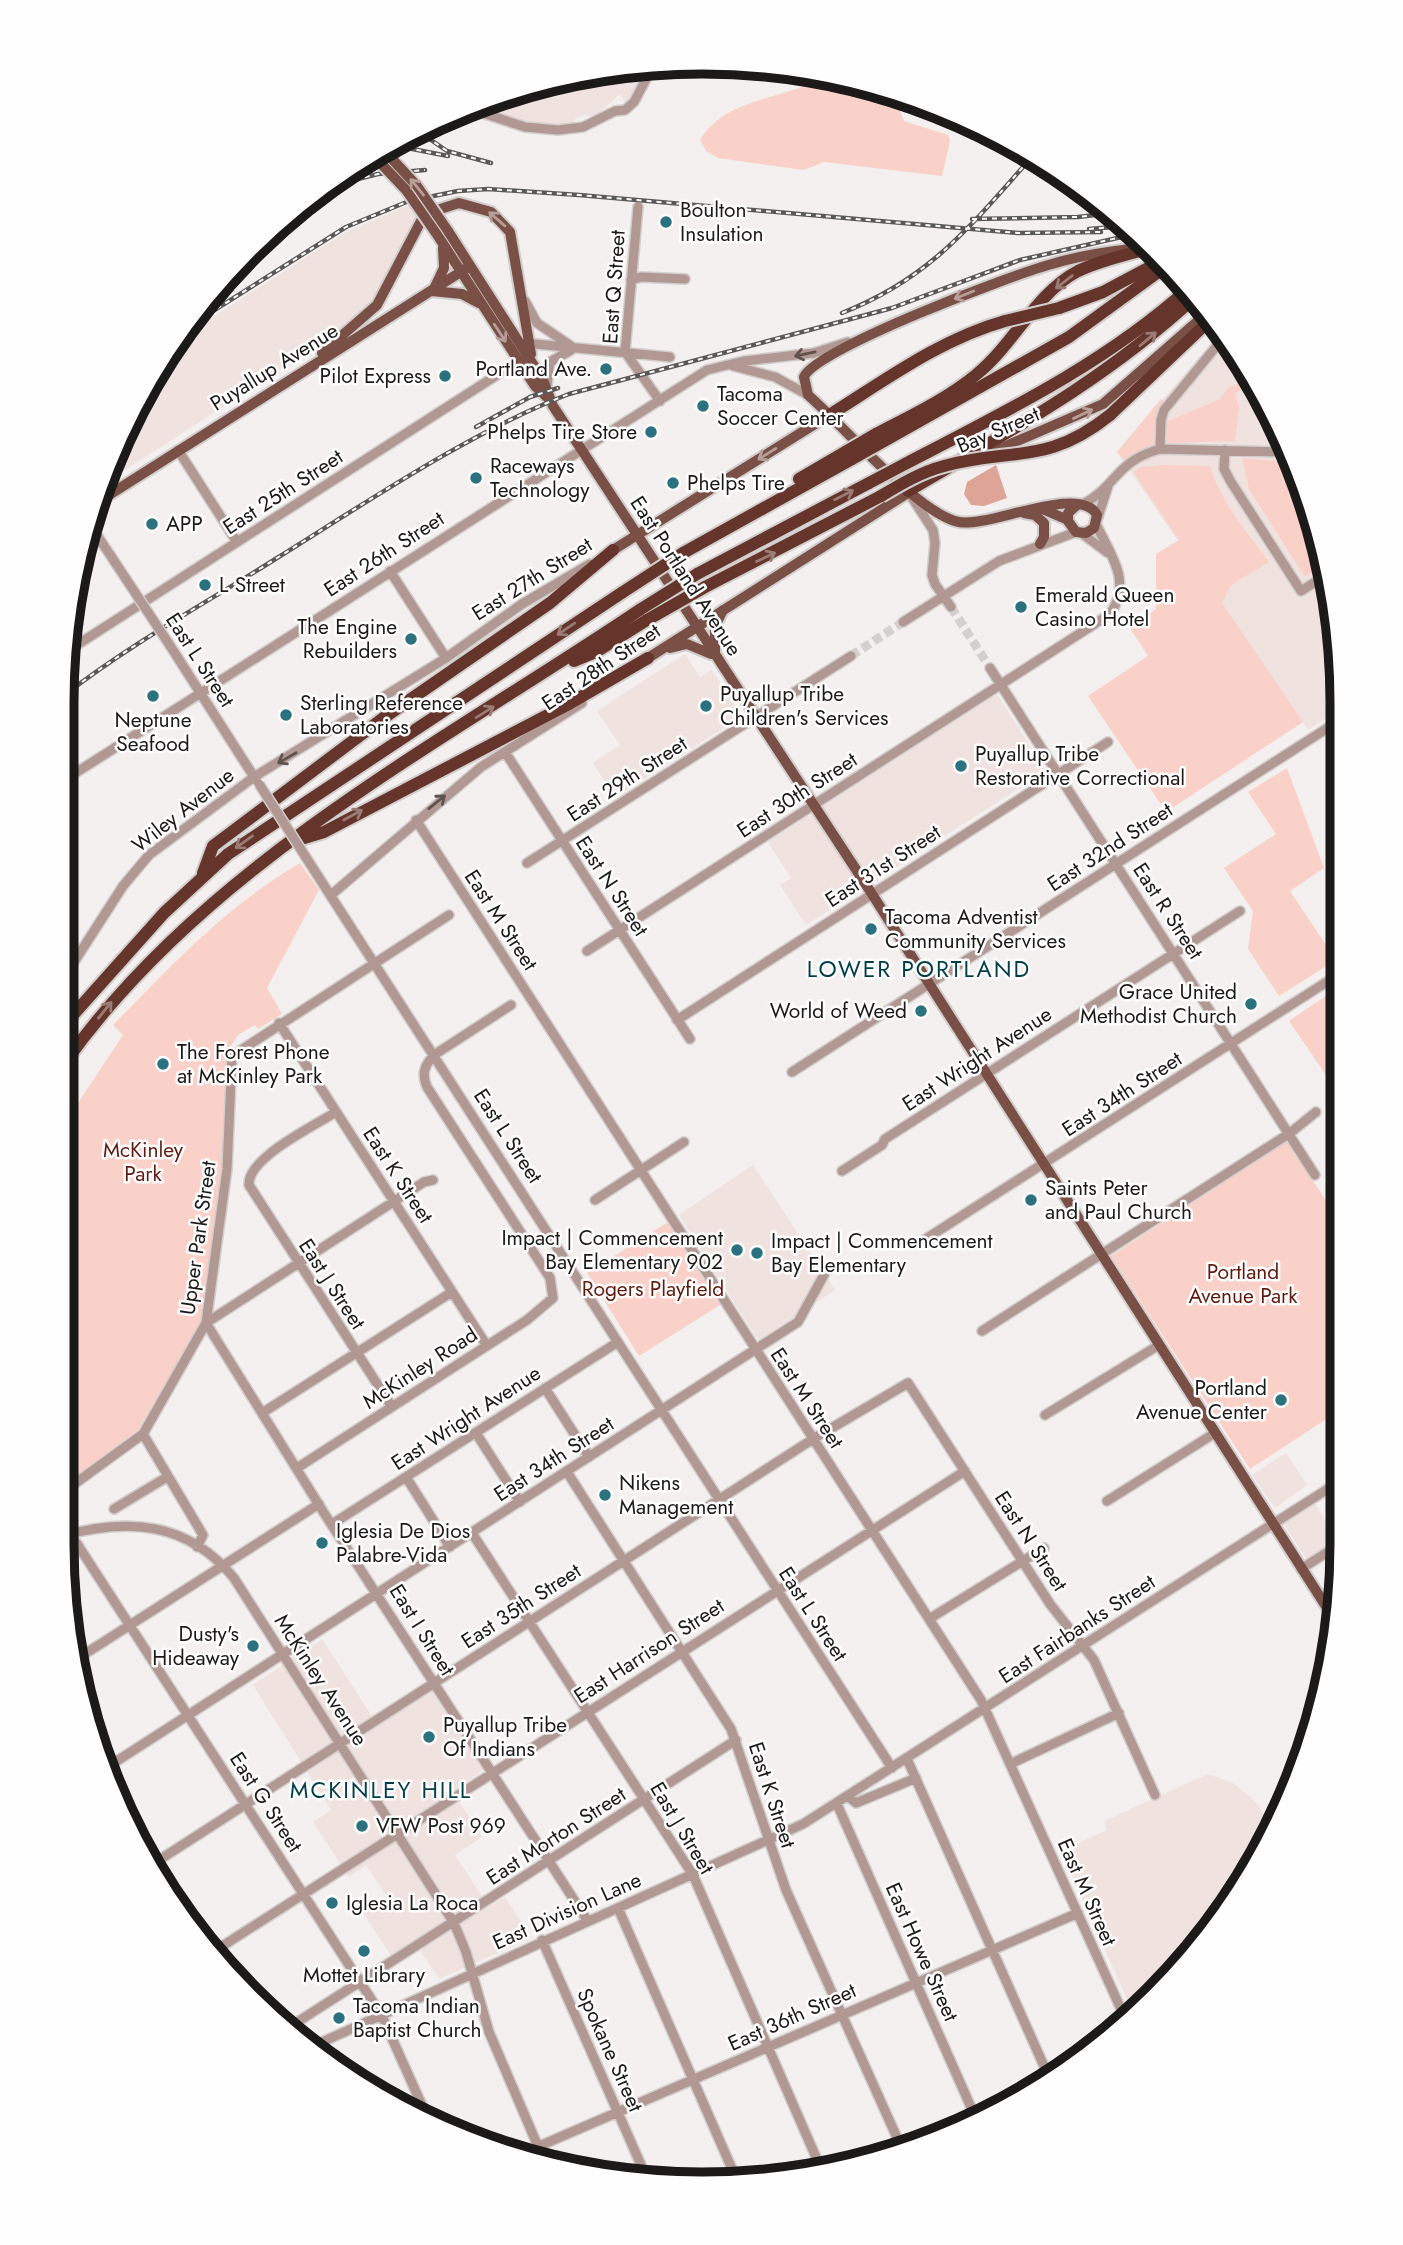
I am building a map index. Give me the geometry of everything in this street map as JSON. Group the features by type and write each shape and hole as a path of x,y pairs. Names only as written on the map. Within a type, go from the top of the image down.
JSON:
{"highway":[{"path":"880,438 975,376 1048,295 1069,277 1106,260 1139,250"},
{"path":"831,414 927,354 962,336 1005,321 1059,308 1156,268"},
{"path":"74,1013 109,972 201,877 256,834 683,553 880,438 1029,361 1069,337 1158,270"},
{"path":"74,1051 117,995 148,962 197,915 290,842 548,672 644,614 697,574 1054,383 1089,362 1180,295"},
{"path":"908,491 1098,377 1134,351 1188,304"},
{"path":"644,614 705,587 914,477 942,466 1052,449 1080,436 1110,415 1204,325"},
{"path":"201,877 213,846 393,712 550,603 613,550"},
{"path":"290,842 324,832 567,705 653,654"}],"main road":[{"name":"East Portland Avenue","path":"390,157 417,186 443,237"},
{"name":"East Portland Avenue","path":"381,162 406,190 524,343 548,398 872,894 1326,1607"},
{"path":"302,372 377,305 387,292 415,230 434,211 451,204 483,208 499,218 513,240 520,280 524,343"},
{"path":"443,237 444,268 432,291 462,294 481,304"},
{"path":"803,432 814,418 812,398 804,381 807,371 915,314 1052,264 1137,249"},
{"name":"East Portland Avenue","path":"466,269 481,304 535,386 548,398"},
{"name":"Puyallup Avenue","path":"109,495 466,269"},
{"name":"Bay Street","path":"908,491 1103,404 1200,319"},
{"path":"812,398 934,514 960,523 984,523 1037,508 1080,504 1095,510 1097,522 1090,531 1079,533 1068,521 1037,508"},
{"name":"East 27th Street","path":"613,550 831,414"},
{"name":"East 28th Street","path":"653,654 908,491"},
{"path":"1068,521 1071,509 1080,504"},
{"path":"1017,513 1035,515 1042,520 1045,531 1040,544"},
{"path":"653,654 687,644 715,657 715,626 725,608"}],"street":[{"path":"483,113 525,127 572,130 625,110 634,102 648,76"},
{"name":"East Q Street","path":"638,207 625,352 660,401"},
{"path":"631,280 641,277 685,279"},
{"path":"520,280 527,307 537,323 576,348"},
{"path":"724,364 814,353 915,314"},
{"path":"524,343 670,357"},
{"path":"1160,449 1160,420 1164,410 1218,344"},
{"path":"548,398 547,370 550,362 560,353 576,348"},
{"path":"518,361 526,359 535,367"},
{"name":"East 25th Street","path":"76,645 518,361"},
{"path":"724,364 775,377 812,398"},
{"name":"East 26th Street","path":"74,774 581,449 708,370 724,364"},
{"path":"1097,522 1108,486 1115,474 1143,454 1160,449 1278,452"},
{"path":"178,450 237,542"},
{"path":"1224,450 1224,469 1231,482 1301,591 1317,581"},
{"path":"1080,504 1108,486"},
{"path":"908,491 933,530 934,568 942,592 951,607"},
{"path":"1040,544 1068,521"},
{"name":"East 30th Street","path":"587,951 1110,614 1118,601 1122,580 1108,553 1097,522"},
{"name":"East L Street","path":"97,533 892,1768"},
{"path":"902,622 942,592 999,561 1040,544 1079,533 1108,553"},
{"name":"East 27th Street","path":"256,780 446,658 522,604 613,550"},
{"path":"390,571 446,658"},
{"name":"East 28th Street","path":"328,891 481,767 653,654"},
{"name":"East 29th Street","path":"527,863 851,656"},
{"name":"East R Street","path":"990,668 1315,1175"},
{"name":"East 32nd Street","path":"792,1072 1330,727"},
{"name":"East 31st Street","path":"677,1020 1108,743"},
{"name":"East N Street","path":"505,752 690,1039"},
{"name":"Wiley Avenue","path":"74,962 133,871 149,855 256,780"},
{"name":"East M Street","path":"416,820 985,1709 1122,2011"},
{"name":"East Wright Avenue","path":"842,1171 1240,911"},
{"path":"279,1023 449,915"},
{"name":"East 34th Street","path":"924,1240 1330,980"},
{"path":"434,1055 511,1005"},
{"name":"Upper Park Street","path":"74,1484 143,1434 206,1323 227,1168 232,1056 279,1023"},
{"name":"East K Street","path":"279,1023 487,1346"},
{"name":"McKinley Road","path":"297,1468 547,1306 554,1292 550,1278 427,1087 424,1072 434,1055"},
{"name":"East J Street","path":"336,1112 262,1159 249,1178 252,1192 392,1407"},
{"path":"982,1331 1290,1133 1316,1112"},
{"path":"595,1200 684,1142"},
{"path":"206,1323 433,1180"},
{"name":"East 34th Street","path":"114,1763 798,1322 825,1273"},
{"path":"262,1413 452,1292"},
{"name":"East I Street","path":"206,1323 319,1504 587,1920"},
{"name":"East Wright Avenue","path":"332,1524 618,1342"},
{"path":"1045,1415 1159,1345"},
{"name":"East N Street","path":"908,1383 1021,1560 1094,1660 1155,1795"},
{"name":"East 35th Street","path":"160,1860 813,1439 908,1383"},
{"path":"545,1388 589,1457"},
{"path":"475,1433 520,1502"},
{"path":"1107,1501 1214,1433"},
{"path":"143,1434 203,1535 197,1547"},
{"name":"East Harrison Street","path":"220,1947 965,1471"},
{"name":"East K Street","path":"567,1472 683,1650 736,1740 786,1890 897,2140"},
{"path":"114,1509 167,1477"},
{"path":"406,1477 450,1547"},
{"name":"East Fairbanks Street","path":"837,1804 1330,1488"},
{"path":"84,1654 319,1504"},
{"name":"McKinley Avenue","path":"74,1533 115,1525 143,1525 166,1531 197,1547 222,1565 283,1654 454,1923 472,1972 489,2032 540,2150"},
{"name":"East J Street","path":"472,1533 693,1875 817,2160"},
{"name":"East G Street","path":"74,1546 130,1625 361,1982 382,2016 422,2106"},
{"path":"929,1619 1044,1548"},
{"path":"1301,1569 1330,1551"},
{"path":"1010,1764 1119,1713"},
{"name":"East Morton Street","path":"296,2023 736,1740"},
{"path":"907,1759 1045,2069"},
{"path":"849,1797 856,1804 916,1778"},
{"name":"East Division Lane","path":"320,2043 542,1940 769,1842 837,1804"},
{"name":"East Howe Street","path":"837,1804 972,2110"},
{"path":"618,1908 733,2171"},
{"name":"East 36th Street","path":"533,2148 1078,1913"},
{"name":"Spokane Street","path":"542,1940 642,2168"}],"shaded area":[{"path":"644,77 635,95 626,105 620,94 594,117 584,115 576,118 572,126 506,121 485,112 539,95 579,86"},
{"path":"409,205 416,215 383,283 364,311 337,334 116,476 138,424 158,387 198,326 344,233"},
{"path":"1214,340 1265,424 1282,461 1308,539 1324,620 1330,716 1308,730 1117,452"},
{"path":"996,465 1007,498 984,506 971,505 964,494 967,482"},
{"path":"685,654 700,677 712,670 742,716 615,798 593,763 620,745 597,711"},
{"path":"997,694 1046,771 806,925 780,885 791,878 768,842"},
{"name":"Impact | Commencement Bay Elementary","path":"753,1165 835,1290 760,1339 756,1337 679,1215"},
{"path":"1286,1453 1307,1485 1275,1508 1252,1475"},
{"path":"1315,1503 1330,1529 1330,1545 1307,1560 1283,1523"},
{"path":"322,1639 377,1724 431,1690 483,1770 452,1791 482,1837 455,1855 489,1907 505,1897 532,1938 439,1979 420,1950 397,1965 363,1913 387,1897 366,1865 349,1877 313,1822 331,1810 253,1685"},
{"path":"1208,1774 1233,1783 1255,1801 1266,1818 1245,1858 1200,1926 1174,1958 1129,2004 1061,1851 1107,1830 1104,1821"}],"green space":[{"path":"810,84 859,94 900,110 904,121 948,135 950,141 942,176 824,162 804,170 718,158 706,151 700,140 722,117 750,103"},
{"path":"1241,382 1245,388 1235,393 1239,407 1235,441 1167,443 1166,422 1220,399 1228,388"},
{"path":"1161,399 1164,402 1157,418 1155,445 1125,461 1117,452"},
{"path":"1242,458 1282,461 1308,539 1315,570 1305,577 1249,489"},
{"path":"1210,466 1227,504 1269,562 1231,585 1222,603 1303,722 1166,812 1088,696 1148,656 1130,628 1156,609 1156,554 1179,540 1133,472 1142,467"},
{"path":"1287,768 1324,868 1290,891 1330,951 1330,964 1279,996 1248,949 1253,911 1224,868 1276,834 1248,792"},
{"name":"McKinley Park","path":"300,863 319,890 267,988 282,1014 258,1029 255,1025 238,1035 227,1052 221,1183 203,1318 138,1430 74,1479 74,1109 123,1035 113,1025 223,918"},
{"path":"1330,993 1330,1081 1289,1021"},
{"name":"Portland Avenue Park","path":"1287,1141 1330,1207 1330,1417 1250,1469 1111,1256"},
{"name":"Rogers Playfield","path":"668,1222 720,1305 639,1356 587,1273"}],"tunnel":[{"path":"951,607 990,668"},
{"path":"851,656 903,622"}],"railway":[{"path":"426,137 447,151 491,163"},
{"path":"406,148 448,156"},
{"path":"842,313 901,284 925,266 989,206 1026,164"},
{"path":"350,181 378,174 425,170"},
{"path":"206,316 346,227 409,201 458,191 488,189 579,195 1018,233 1101,232"},
{"path":"972,219 1098,215"},
{"path":"1089,229 1114,227"},
{"path":"74,688 143,640 457,448 569,394 892,308 1020,260 1124,236"},
{"path":"476,427 530,397 558,388"}],"place":[{"name":"Boulton Insulation","path":"666,222"},
{"name":"Portland Ave.","path":"606,369"},
{"name":"Pilot Express","path":"445,376"},
{"name":"Tacoma Soccer Center","path":"703,406"},
{"name":"Phelps Tire Store","path":"651,432"},
{"name":"Raceways Technology","path":"476,478"},
{"name":"Phelps Tire","path":"673,483"},
{"name":"APP","path":"152,524"},
{"name":"L Street","path":"205,585"},
{"name":"Emerald Queen Casino Hotel","path":"1021,607"},
{"name":"The Engine Rebuilders","path":"411,639"},
{"name":"Neptune Seafood","path":"153,696"},
{"name":"Puyallup Tribe Children's Services","path":"706,706"},
{"name":"Sterling Reference Laboratories","path":"286,715"},
{"name":"Puyallup Tribe Restorative Correctional","path":"961,766"},
{"name":"Tacoma Adventist Community Services","path":"871,929"},
{"name":"Grace United Methodist Church","path":"1251,1004"},
{"name":"World of Weed","path":"921,1011"},
{"name":"The Forest Phone at McKinley Park","path":"163,1064"},
{"name":"Saints Peter and Paul Church","path":"1031,1200"},
{"name":"Impact | Commencement Bay Elementary 902","path":"737,1250"},
{"name":"Impact | Commencement Bay Elementary","path":"757,1253"},
{"name":"Portland Avenue Center","path":"1281,1400"},
{"name":"Nikens Management","path":"605,1495"},
{"name":"Iglesia De Dios Palabre-Vida","path":"322,1543"},
{"name":"Dusty's Hideaway","path":"253,1646"},
{"name":"Puyallup Tribe Of Indians","path":"429,1737"},
{"name":"VFW Post 969","path":"362,1826"},
{"name":"Iglesia La Roca","path":"332,1903"},
{"name":"Mottet Library","path":"364,1951"},
{"name":"Tacoma Indian Baptist Church","path":"339,2018"}],"district":[{"name":"LOWER PORTLAND","path":"919,969"},
{"name":"MCKINLEY HILL","path":"381,1790"}]}
